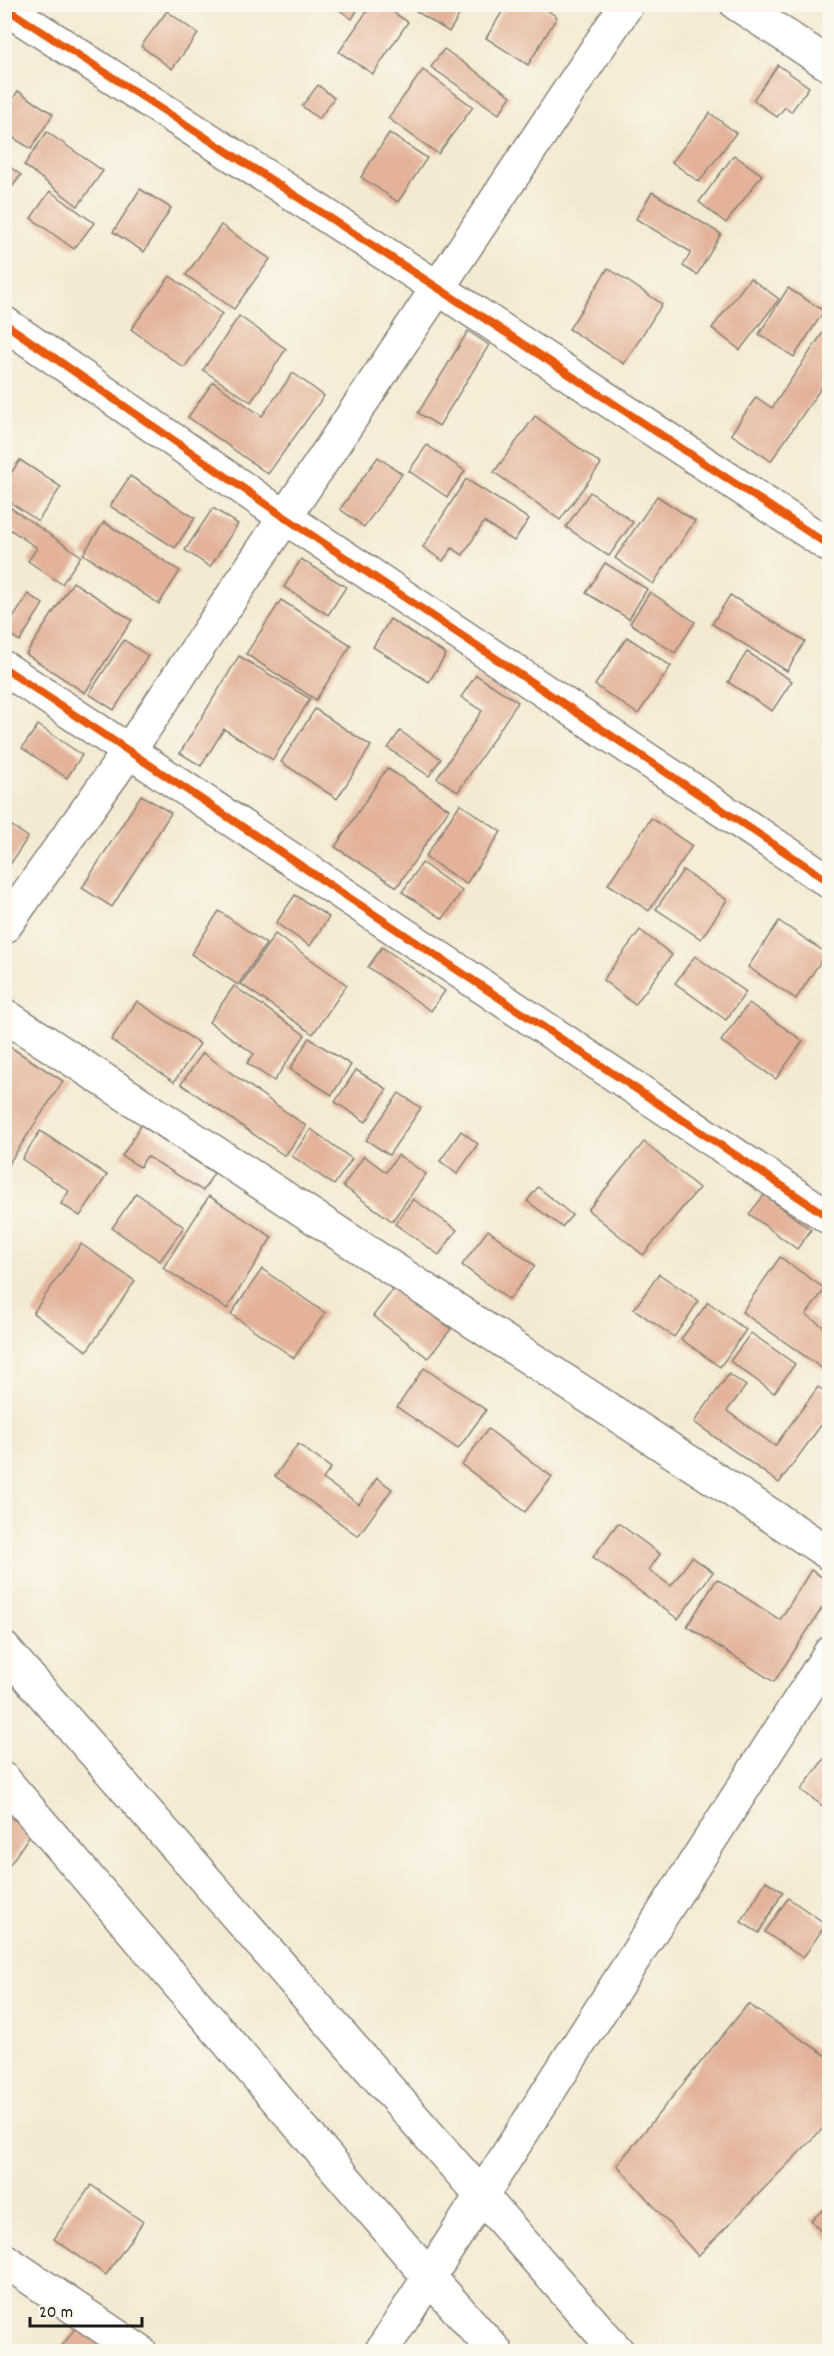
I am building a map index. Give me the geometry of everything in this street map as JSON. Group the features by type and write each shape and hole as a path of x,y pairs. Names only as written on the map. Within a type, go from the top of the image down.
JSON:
{"street":[{"path":"4,927 129,751 627,4"},
{"path":"737,4 830,65"},
{"path":"4,7 438,288 830,546"},
{"path":"4,323 286,518 830,882"},
{"path":"4,668 830,1218"},
{"path":"4,1015 830,1554"},
{"path":"4,1649 618,2352"},
{"path":"381,2352 830,1653"},
{"path":"4,1780 429,2277 496,2352"},
{"path":"4,2260 140,2352"}],"building":[{"path":"331,4 361,4 352,19"},
{"path":"405,4 466,4 449,32"},
{"path":"507,4 538,4 557,17 528,65 486,38"},
{"path":"371,5 382,5 408,22 373,74 339,52"},
{"path":"167,11 198,34 172,69 141,46"},
{"path":"444,49 511,96 499,114 431,67"},
{"path":"778,65 809,87 791,112 785,107 777,117 753,100"},
{"path":"423,70 473,107 438,154 388,118"},
{"path":"318,85 334,98 319,119 302,106"},
{"path":"18,91 53,114 31,149 4,132 4,112"},
{"path":"710,113 736,133 699,182 672,162"},
{"path":"47,132 103,171 78,206 24,165"},
{"path":"389,133 427,158 398,202 361,177"},
{"path":"734,155 762,175 726,223 699,202"},
{"path":"4,163 21,175 4,198"},
{"path":"140,189 171,208 144,252 113,232"},
{"path":"50,191 94,223 74,249 31,218"},
{"path":"652,192 721,234 697,275 683,266 691,252 636,219"},
{"path":"221,225 270,259 234,309 186,275"},
{"path":"608,268 662,304 624,364 569,329"},
{"path":"170,276 222,314 184,368 131,329"},
{"path":"750,278 779,299 740,350 712,328"},
{"path":"788,288 824,311 794,357 759,334"},
{"path":"239,316 286,349 251,402 203,370"},
{"path":"830,322 830,375 771,461 731,434 756,397 772,408"},
{"path":"468,331 489,345 439,426 418,413"},
{"path":"293,373 324,396 268,474 188,417 213,382 262,416"},
{"path":"535,416 601,464 560,520 494,472"},
{"path":"427,445 465,471 447,497 409,471"},
{"path":"378,457 402,474 364,527 340,509"},
{"path":"20,460 61,487 38,521 4,498 4,483"},
{"path":"130,476 195,518 175,548 110,506"},
{"path":"466,479 529,519 514,541 484,522 463,555 452,548 443,561 423,547"},
{"path":"590,492 633,522 609,556 566,527"},
{"path":"657,496 695,521 653,584 615,558"},
{"path":"11,508 81,556 62,584 28,561 37,548 4,525 4,519"},
{"path":"213,508 238,524 210,567 185,550"},
{"path":"104,522 180,571 159,604 83,554"},
{"path":"301,559 346,587 328,615 284,587"},
{"path":"605,563 647,589 629,619 586,593"},
{"path":"73,582 132,620 85,693 26,654"},
{"path":"650,592 695,622 675,653 630,623"},
{"path":"28,594 43,604 20,641 5,632"},
{"path":"730,595 805,641 787,671 712,624"},
{"path":"281,600 351,645 316,700 246,654"},
{"path":"390,619 446,654 429,682 373,647"},
{"path":"627,637 671,666 638,714 595,685"},
{"path":"124,640 148,656 114,710 89,694"},
{"path":"747,652 792,681 772,711 728,682"},
{"path":"239,656 310,699 273,760 224,729 201,766 180,753"},
{"path":"476,675 518,702 458,792 437,778 482,711 461,697"},
{"path":"315,709 371,746 337,799 281,762"},
{"path":"38,725 82,755 67,778 22,748"},
{"path":"400,731 441,759 429,776 388,748"},
{"path":"387,768 449,809 397,887 335,847"},
{"path":"141,795 171,813 112,907 82,888"},
{"path":"460,804 501,832 466,884 425,857"},
{"path":"651,818 692,846 649,911 608,884"},
{"path":"12,826 28,837 6,871 4,838"},
{"path":"422,863 462,891 443,919 402,892"},
{"path":"683,870 727,900 701,939 656,909"},
{"path":"295,895 329,917 310,946 276,923"},
{"path":"219,911 266,944 238,985 191,954"},
{"path":"779,921 826,953 796,999 748,967"},
{"path":"640,930 672,955 635,1005 603,980"},
{"path":"275,934 347,985 313,1034 241,984"},
{"path":"382,947 445,991 431,1011 368,967"},
{"path":"695,956 746,992 726,1020 675,983"},
{"path":"234,986 305,1035 274,1081 247,1063 254,1054 209,1022"},
{"path":"137,1001 200,1044 174,1082 111,1040"},
{"path":"749,1003 803,1041 776,1079 721,1041"},
{"path":"309,1038 351,1065 332,1095 290,1069"},
{"path":"4,1043 63,1081 4,1171"},
{"path":"203,1053 306,1126 285,1156 181,1084"},
{"path":"356,1070 387,1089 366,1122 335,1102"},
{"path":"399,1093 421,1108 389,1155 366,1140"},
{"path":"141,1125 214,1173 203,1191 147,1156 140,1167 122,1156"},
{"path":"311,1129 352,1159 334,1185 292,1156"},
{"path":"40,1131 107,1175 80,1216 61,1204 69,1191 22,1159"},
{"path":"461,1131 478,1144 457,1174 440,1161"},
{"path":"644,1142 699,1188 643,1255 588,1210"},
{"path":"398,1155 426,1174 392,1221 343,1186 364,1156 386,1172"},
{"path":"538,1187 572,1215 562,1227 527,1201"},
{"path":"136,1193 184,1227 160,1261 112,1228"},
{"path":"764,1195 811,1230 797,1249 749,1214"},
{"path":"209,1196 272,1237 227,1309 163,1268"},
{"path":"413,1199 457,1230 439,1255 395,1224"},
{"path":"488,1230 535,1266 509,1300 462,1265"},
{"path":"81,1244 135,1281 87,1351 33,1313"},
{"path":"780,1257 825,1289 806,1315 830,1331 829,1373 742,1312"},
{"path":"262,1269 325,1313 294,1358 231,1314"},
{"path":"659,1274 699,1301 674,1337 634,1309"},
{"path":"396,1286 451,1329 428,1358 373,1316"},
{"path":"708,1302 746,1330 720,1367 681,1339"},
{"path":"751,1333 795,1364 774,1393 730,1361"},
{"path":"424,1368 486,1410 458,1449 397,1407"},
{"path":"729,1374 746,1386 727,1411 775,1446 818,1387 830,1395 830,1413 779,1483 694,1422"},
{"path":"488,1429 552,1477 525,1512 462,1465"},
{"path":"298,1444 331,1468 323,1479 359,1504 377,1478 392,1489 358,1536 275,1476"},
{"path":"618,1523 660,1554 649,1570 671,1586 692,1557 713,1572 678,1619 593,1557"},
{"path":"811,1570 830,1582 830,1596 774,1682 687,1626 717,1579 780,1620"},
{"path":"830,1751 830,1811 801,1790"},
{"path":"4,1813 32,1832 4,1873"},
{"path":"766,1881 783,1892 759,1933 741,1922"},
{"path":"788,1898 826,1924 803,1958 765,1932"},
{"path":"748,2004 830,2058 830,2121 698,2256 617,2165"},
{"path":"91,2185 143,2222 106,2275 54,2239"},
{"path":"830,2204 830,2242 811,2220"},
{"path":"80,2321 122,2352 70,2352 62,2346"}],"cycle path":[{"path":"4,7 438,288 830,546"},
{"path":"4,323 286,518 830,882"},
{"path":"4,668 830,1218"}]}
